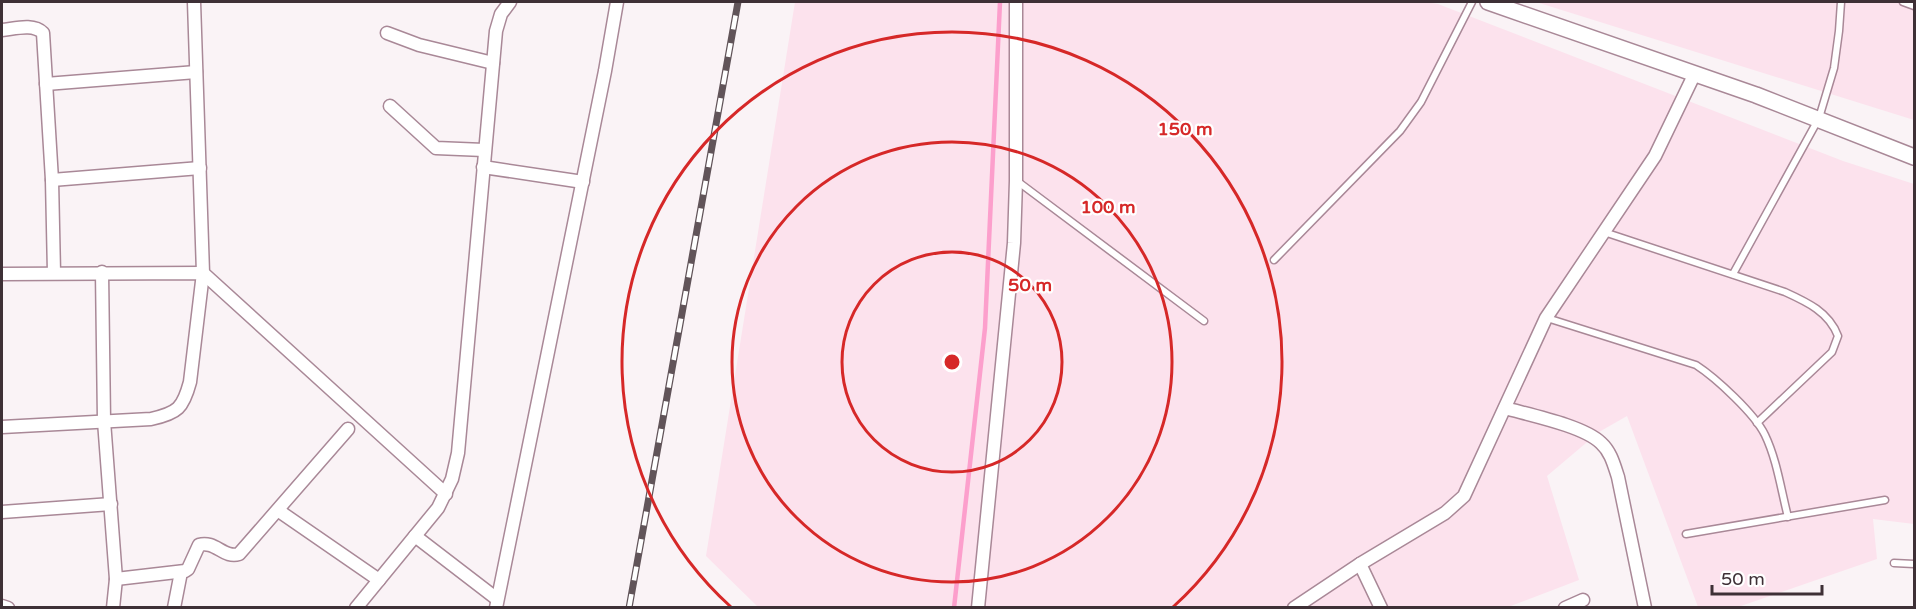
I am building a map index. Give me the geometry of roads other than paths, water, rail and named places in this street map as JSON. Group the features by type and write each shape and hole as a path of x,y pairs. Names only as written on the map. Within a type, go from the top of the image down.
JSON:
{"street":[{"path":"2,427 152,419 168,416 180,409 186,397 190,382 203,273 194,2"},
{"path":"356,608 438,508 452,479 458,453 496,31 501,14 510,2"},
{"path":"415,536 496,603 583,182 617,2"},
{"path":"978,608 1010,294 1016,181 1016,2"},
{"path":"1491,2 1819,118 1914,157"},
{"path":"2,30 33,27 39,28 43,33 52,180 54,273"},
{"path":"387,33 431,48 493,63"},
{"path":"46,84 196,72"},
{"path":"1294,608 1360,564 1445,513 1464,496 1546,318 1655,156 1695,74"},
{"path":"390,106 436,148 484,150"},
{"path":"483,167 583,182"},
{"path":"52,180 200,168"},
{"path":"102,272 104,421 116,579 113,608"},
{"path":"2,274 203,273 446,494"},
{"path":"1505,408 1584,432 1606,448 1618,477 1645,608"},
{"path":"116,579 181,572 188,569 196,550 203,544 210,544 230,555 240,554 348,429"},
{"path":"2,512 111,504"},
{"path":"279,511 379,580"},
{"path":"1360,564 1381,608"},
{"path":"174,608 181,572"},
{"path":"1565,608 1583,600"},
{"path":"2,606 8,608"}],"lane":[{"path":"1274,260 1412,116 1472,2"},
{"path":"1733,274 1819,118 1834,68 1841,2"},
{"path":"1903,2 1914,6"},
{"path":"1016,181 1204,321"},
{"path":"1604,232 1785,292 1806,301 1828,317 1838,336 1832,352 1757,423"},
{"path":"1546,318 1696,365 1715,380 1757,423 1769,444 1788,517"},
{"path":"1686,534 1885,500"},
{"path":"1894,563 1914,564"}],"waterway":[{"path":"954,608 985,328 1000,2"}],"railway":[{"path":"629,608 738,2"}]}
